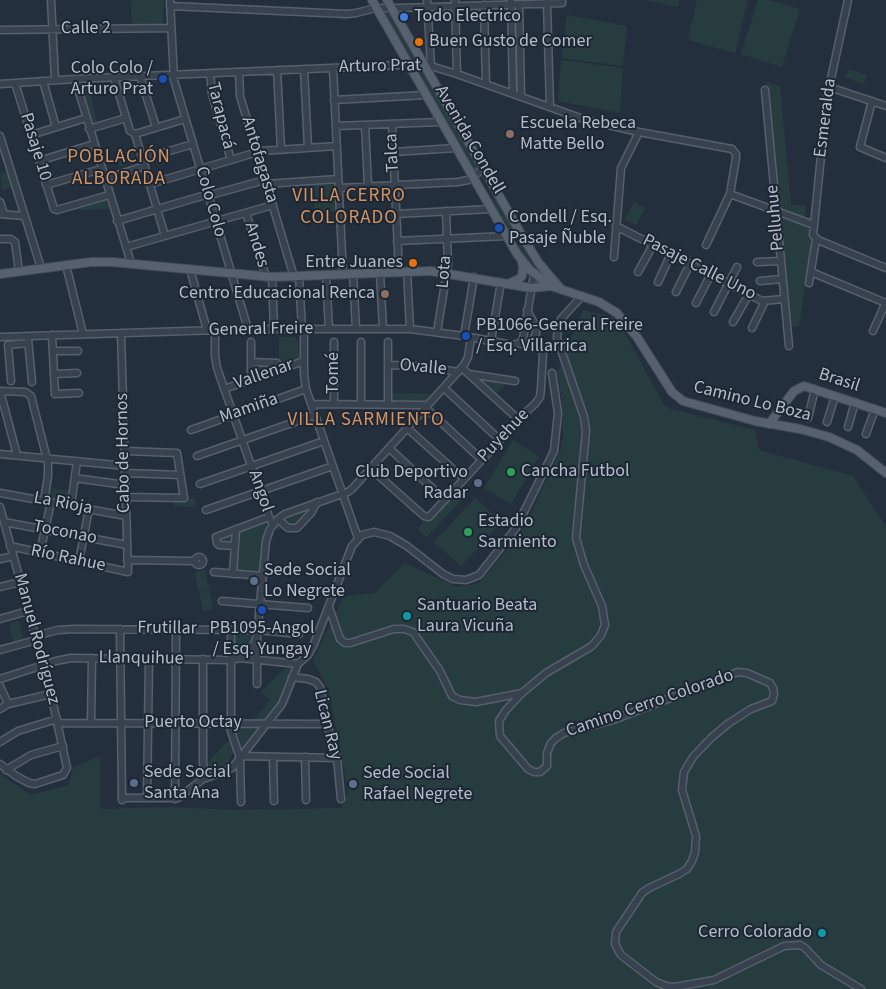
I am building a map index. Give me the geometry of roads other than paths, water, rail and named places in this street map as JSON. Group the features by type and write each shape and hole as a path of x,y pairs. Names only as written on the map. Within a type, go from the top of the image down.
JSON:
{"main road":[{"name":"Avenida Condell","path":"372,0 522,262 534,274 551,286"},
{"name":"Avenida Condell","path":"387,0 396,8 483,169 534,256 564,291"},
{"path":"508,238 517,241 521,234"},
{"path":"534,256 536,264 534,274"},
{"name":"Camino Lo Boza","path":"0,274 102,262 131,263 269,277 431,271 531,288 551,286 606,305 620,316 637,337 672,392 680,400 769,424 800,429 837,440 862,454 886,473"},
{"path":"504,283 517,281 522,276 524,269 522,262"},
{"name":"Brasil","path":"769,424 796,389 804,386 886,413"}],"street":[{"path":"51,0 55,80"},
{"path":"396,8 399,0"},
{"name":"Esmeralda","path":"809,283 829,88 848,0"},
{"path":"170,3 356,14 376,8 396,8 428,4 484,5 511,2 519,4 562,1"},
{"path":"511,2 513,93"},
{"name":"Colo Colo","path":"170,3 173,75 248,329"},
{"path":"455,3 457,74"},
{"path":"547,3 550,107"},
{"path":"427,65 428,4"},
{"path":"519,4 521,96"},
{"path":"484,5 486,84"},
{"name":"Calle 2","path":"0,30 171,28"},
{"name":"Arturo Prat","path":"0,84 114,77 408,64 427,65 513,93 586,120 639,132 728,148 734,151 736,158 730,194"},
{"path":"333,68 343,275"},
{"path":"304,69 308,148"},
{"path":"277,70 281,149"},
{"name":"Antofagasta","path":"239,72 240,96 296,277 303,329 306,389 358,538"},
{"name":"Tarapacá","path":"210,73 212,94 231,160"},
{"path":"140,76 156,127"},
{"path":"114,77 131,132 135,134 165,236"},
{"path":"75,79 131,263"},
{"path":"43,81 56,127"},
{"name":"Pasaje 10","path":"15,83 55,210 109,195"},
{"path":"829,88 886,106"},
{"name":"Pelluhue","path":"764,90 789,346"},
{"path":"334,100 426,95"},
{"path":"872,101 860,147 886,158"},
{"path":"31,135 86,118"},
{"path":"89,129 126,118"},
{"path":"135,134 185,118"},
{"path":"336,126 441,122"},
{"name":"Talca","path":"392,124 397,241 410,329"},
{"path":"365,125 368,186"},
{"path":"614,257 621,168 639,132"},
{"path":"0,136 41,268"},
{"path":"39,161 94,144"},
{"path":"142,159 193,144"},
{"path":"150,184 257,152 337,146"},
{"path":"393,152 456,148"},
{"path":"104,179 145,166"},
{"path":"46,186 101,169"},
{"path":"339,188 458,182 473,177 483,169"},
{"path":"117,221 208,195 266,182 338,179"},
{"path":"706,246 730,194 814,225"},
{"path":"0,202 2,214 24,216"},
{"path":"126,247 273,205"},
{"path":"396,214 491,209"},
{"name":"Lota","path":"437,332 447,273 446,211"},
{"name":"Andes","path":"246,213 269,277 274,330"},
{"name":"Pasaje Calle Uno","path":"616,226 764,301 784,299"},
{"path":"0,238 10,238 15,242 19,271"},
{"path":"397,241 508,238"},
{"path":"815,238 886,268"},
{"path":"638,272 653,245"},
{"path":"658,282 671,254"},
{"path":"757,262 780,261"},
{"path":"676,292 690,264"},
{"path":"66,265 83,334"},
{"path":"714,312 737,267"},
{"path":"190,269 207,330"},
{"path":"811,272 886,302 873,332"},
{"path":"380,273 383,329"},
{"path":"353,274 356,329"},
{"path":"520,343 523,339 534,274"},
{"path":"696,302 711,274"},
{"name":"Tomé","path":"326,275 329,329"},
{"path":"273,525 278,519 289,512 352,489 460,370 467,360 467,337 474,277"},
{"path":"760,281 782,279"},
{"path":"491,341 504,283"},
{"path":"733,322 749,294"},
{"name":"Camino Cerro Colorado","path":"582,296 562,319 558,328 557,338 584,417 586,431 576,538 584,565 602,606 605,625 601,635 592,646 546,674 522,693 500,718 499,732 502,739 528,770 536,772 546,768 549,746 564,733 613,720 738,672 747,673 770,683 774,694 772,701 751,708 729,723 693,757 684,772 682,790 696,836 695,852 692,861 687,869 642,893 616,932 615,944 621,955 656,982 675,987 714,980 784,946 800,945 821,965 861,989"},
{"path":"752,328 764,301"},
{"name":"Puyehue","path":"370,468 426,518 429,517 540,397 542,388 542,346 534,339 536,327 527,310"},
{"name":"General Freire","path":"0,337 28,339 52,335 248,329 410,329 512,345 520,343 524,345 531,343 534,339"},
{"name":"Angol","path":"214,330 215,360 273,525 266,541 258,633 257,684"},
{"name":"Cabo de Hornos","path":"121,333 128,572 125,572"},
{"path":"52,335 55,394 79,393"},
{"path":"11,381 9,345 28,339 32,382"},
{"path":"251,342 251,380"},
{"name":"Tomé","path":"334,342 334,404"},
{"path":"361,342 361,404"},
{"path":"388,342 388,404"},
{"path":"53,351 78,351"},
{"name":"Vallenar","path":"224,389 304,361"},
{"path":"251,362 276,362 282,369"},
{"name":"Ovalle","path":"388,365 460,370"},
{"path":"460,370 468,374 518,419"},
{"path":"120,629 122,799 175,799 209,777 226,771 241,757 268,724 282,704 298,664 312,650 352,546 358,538 370,532 386,534 407,546 443,574 453,579 466,580 479,575 516,528 554,451 558,414 552,373"},
{"path":"54,374 77,374"},
{"path":"468,374 515,381"},
{"path":"444,388 500,440"},
{"name":"Mamiña","path":"191,430 306,389"},
{"path":"808,418 816,389"},
{"path":"17,455 0,391 29,394 47,457 48,501 40,553"},
{"path":"827,422 835,396"},
{"path":"848,428 855,402"},
{"path":"312,404 422,404 482,460"},
{"path":"866,434 874,409"},
{"path":"196,456 315,415"},
{"path":"407,428 464,480"},
{"path":"200,484 324,440"},
{"path":"389,448 445,500"},
{"path":"125,451 177,453 184,498 125,497"},
{"path":"0,454 77,460 126,469 180,475"},
{"path":"71,506 77,460"},
{"path":"206,510 333,466"},
{"path":"75,478 125,484"},
{"name":"La Rioja","path":"0,492 126,516"},
{"path":"278,519 288,528 297,528 318,502"},
{"name":"Manuel Rodríguez","path":"0,507 4,522 3,531 13,556 51,694 67,763 66,772 63,775 34,784 6,770"},
{"path":"79,561 89,509"},
{"path":"235,546 219,545 216,539 218,536 269,517"},
{"name":"Toconao","path":"4,522 127,545"},
{"path":"233,574 236,529"},
{"name":"Río Rahue","path":"10,546 125,572"},
{"name":"Río Rahue","path":"0,559 13,556"},
{"name":"Río Rahue","path":"127,560 195,561"},
{"path":"214,572 263,576"},
{"path":"0,587 20,582"},
{"path":"222,601 308,608"},
{"name":"Camino Cerro Colorado","path":"329,607 340,639 345,643 399,629 413,632 440,671 452,696 460,700 476,702 522,693"},
{"path":"0,619 28,611"},
{"name":"Frutillar","path":"0,650 68,629 231,630 299,634"},
{"path":"175,799 176,630"},
{"path":"231,630 231,723 232,736 241,757 241,802"},
{"path":"240,658 249,651 258,633"},
{"path":"91,722 92,658"},
{"name":"Llanquihue","path":"0,679 66,659 230,660 240,658 298,664"},
{"path":"147,798 149,659"},
{"path":"203,660 202,762 204,770 209,777"},
{"name":"Lican Ray","path":"292,677 308,678 316,682 320,687 327,724 337,758 341,799"},
{"path":"0,686 8,704"},
{"path":"0,710 8,704 51,694"},
{"name":"Puerto Octay","path":"0,742 21,730 58,721 327,724"},
{"path":"0,764 6,770 31,755 63,746"},
{"path":"241,757 337,758"},
{"path":"273,757 274,801"},
{"path":"306,757 306,800"}],"place":[{"name":"Todo Electrico","path":"404,17"},
{"name":"Buen Gusto de Comer","path":"419,42"},
{"name":"Colo Colo / Arturo Prat","path":"163,79"},
{"name":"Escuela Rebeca Matte Bello","path":"510,134"},
{"name":"Condell / Esq. Pasaje Ñuble","path":"499,228"},
{"name":"Entre Juanes","path":"413,263"},
{"name":"Centro Educacional Renca","path":"385,294"},
{"name":"PB1066-General Freire / Esq. Villarrica","path":"466,336"},
{"name":"Cancha Futbol","path":"511,472"},
{"name":"Club Deportivo Radar","path":"478,483"},
{"name":"Estadio Sarmiento","path":"468,532"},
{"name":"Sede Social Lo Negrete","path":"254,581"},
{"name":"PB1095-Angol / Esq. Yungay","path":"262,610"},
{"name":"Santuario Beata Laura Vicuña","path":"407,616"},
{"name":"Sede Social Santa Ana","path":"134,783"},
{"name":"Sede Social Rafael Negrete","path":"353,784"},
{"name":"Cerro Colorado","path":"822,933"}],"district":[{"name":"POBLACIÓN ALBORADA","path":"119,169"},
{"name":"VILLA CERRO COLORADO","path":"349,208"},
{"name":"VILLA SARMIENTO","path":"366,421"}]}
